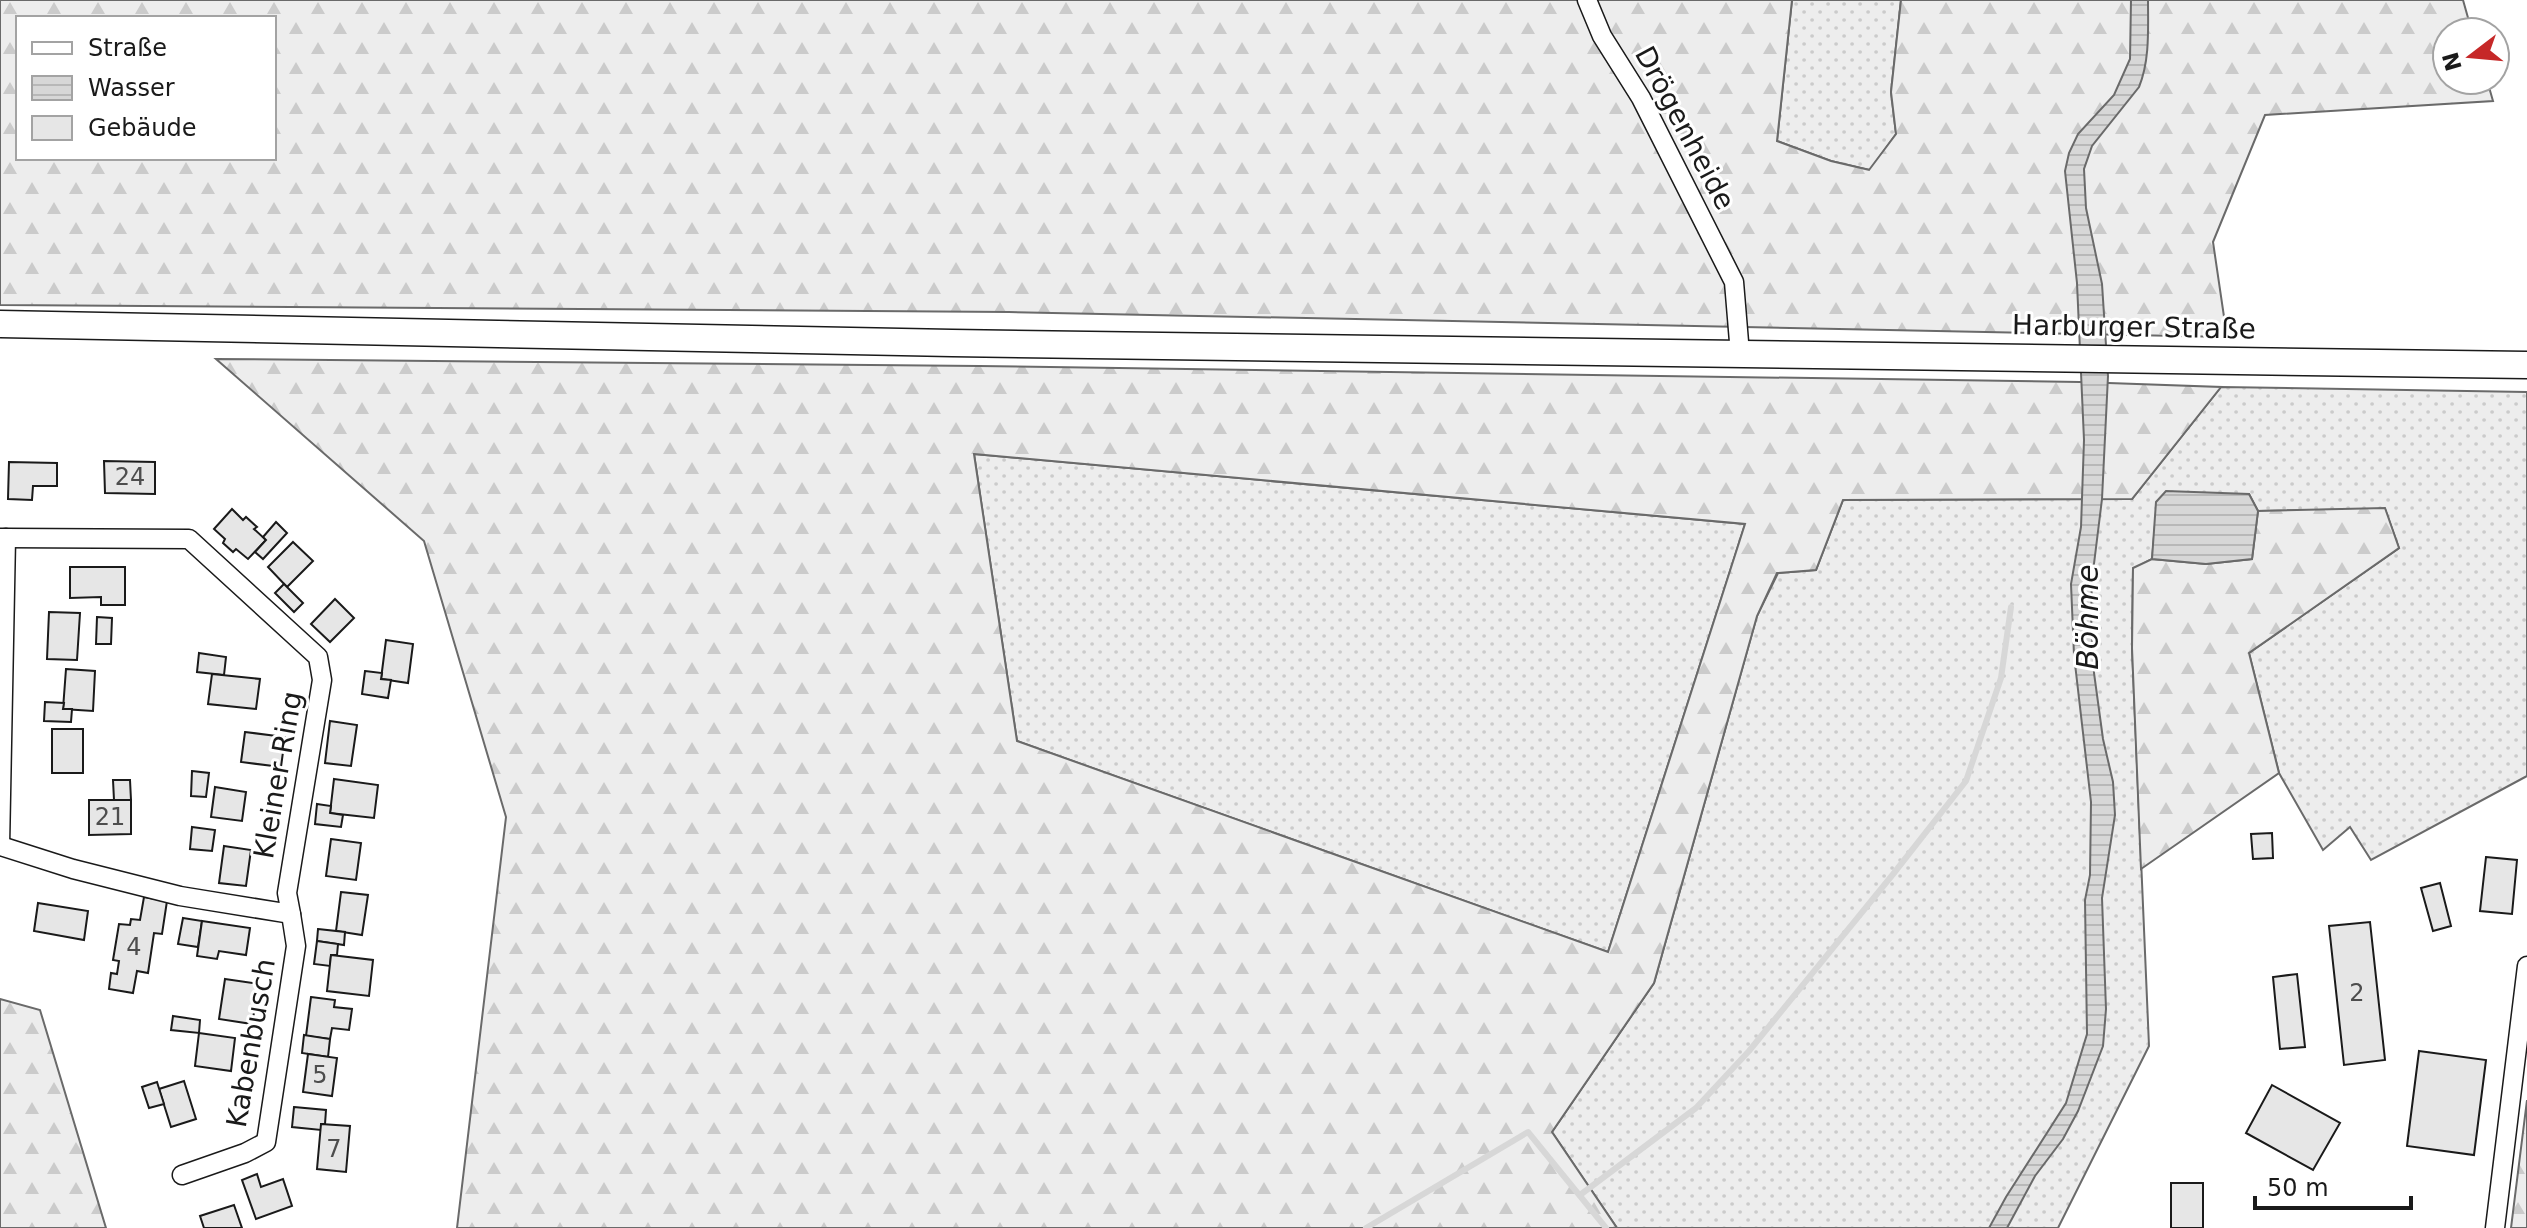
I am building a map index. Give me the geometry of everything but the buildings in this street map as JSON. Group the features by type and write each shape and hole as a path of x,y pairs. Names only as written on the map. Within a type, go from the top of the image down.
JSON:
{"main road":[{"name":"Harburger Straße","path":"0,324 952,343 2527,365"}],"street":[{"name":"Drögenheide","path":"1587,0 1602,36 1641,98 1734,282 1740,354"},
{"path":"3,538 0,846 73,869 180,896 291,914"},
{"name":"Kleiner Ring","path":"3,538 189,539 318,657 322,680 287,893 291,914"},
{"name":"Kabenbusch","path":"182,1175 245,1153 266,1142 296,946 291,914"},
{"path":"2495,1228 2527,966"}],"green space":[{"path":"0,0 1792,0 1777,141 1831,161 1869,170 1896,134 1891,92 1901,0 2463,0 2468,16 2431,16 2431,96 2492,96 2493,101 2265,115 2213,242 2227,337 1009,312 0,305"},
{"path":"1792,0 1901,0 1891,92 1896,134 1870,170 1831,161 1777,141"},
{"path":"216,359 979,366 2080,382 2221,387 2132,499 1843,500 1816,570 1777,573 1757,616 1654,983 1552,1132 1617,1228 457,1228 506,817 424,541","holes":["974,454 1745,524 1608,952 1017,741"]},
{"path":"2221,387 2527,392 2527,776 2371,860 2350,827 2323,850 2279,773 2249,653 2399,548 2385,509 2258,511 2249,494 2157,502 2152,559 2133,569 2132,648 2149,1046 2058,1228 1617,1228 1552,1132 1654,983 1757,616 1778,573 1816,570 1843,500 2132,499"},
{"path":"974,454 1745,524 1608,952 1017,741"},
{"path":"2385,508 2399,548 2249,653 2279,773 2141,869 2132,648 2133,568 2152,559 2206,564 2252,559 2258,511"},
{"path":"0,999 40,1010 106,1228 0,1228"},
{"path":"2527,1100 2527,1228 2511,1228"}],"water":[{"name":"Böhme","path":"2131,0 2148,0 2148,44 2143,77 2139,87 2092,146 2084,169 2086,208 2102,284 2108,376 2102,499 2092,580 2091,617 2094,673 2103,739 2113,782 2115,815 2102,898 2106,1009 2103,1046 2078,1111 2063,1139 2035,1176 2007,1228 1989,1228 2066,1103 2087,1034 2085,900 2090,875 2091,802 2074,655 2071,584 2081,527 2084,440 2077,283 2065,171 2078,134 2114,95 2130,59"},
{"path":"2166,491 2249,494 2258,511 2252,559 2206,564 2152,559 2156,502"}],"waterway":[{"path":"1580,1195 1696,1108 1749,1051 1966,781 2001,678 2011,607"},
{"path":"1366,1228 1528,1132 1606,1228"}]}
